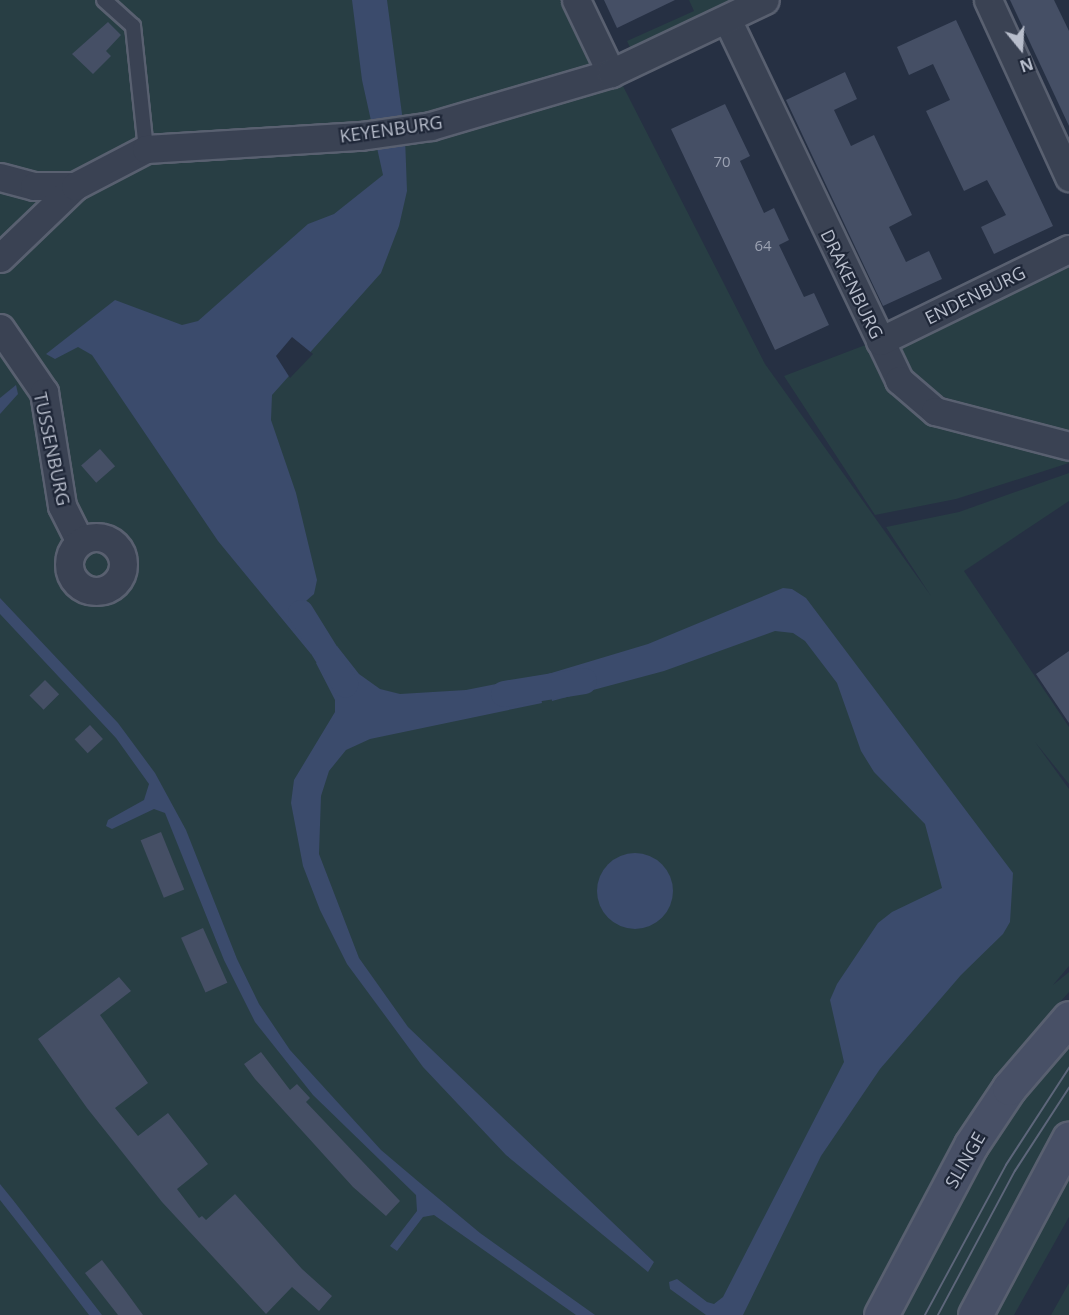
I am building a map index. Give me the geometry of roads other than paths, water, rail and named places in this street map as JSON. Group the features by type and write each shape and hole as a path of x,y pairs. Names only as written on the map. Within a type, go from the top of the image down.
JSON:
{"main road":[{"name":"SLINGE","path":"881,1315 971,1145 1009,1088 1069,1018"},
{"path":"975,1315 1069,1138"}],"street":[{"path":"576,0 611,73"},
{"name":"KEYENBURG","path":"0,258 75,186 146,149 361,136 417,129 611,73 765,0"},
{"path":"988,0 1069,177"},
{"name":"DRAKENBURG","path":"727,19 899,380 935,411 1069,446"},
{"name":"KEYENBURG","path":"0,177 34,186 75,186"},
{"name":"ENDENBURG","path":"880,341 1069,249"},
{"name":"TUSSENBURG","path":"0,328 44,392 62,506 80,542"}],"lane":[{"path":"104,0 133,27 146,149"}],"water":[{"path":"352,0 387,0 405,137 407,191 399,226 381,273 272,395 271,420 296,493 317,580 314,594 306,601 329,636 311,654 218,541 92,355 78,347 55,359 46,354 115,300 182,325 198,321 308,224 334,214 383,175 362,80"},
{"path":"16,385 18,394 0,414 0,398"},
{"path":"783,588 792,589 806,598 1013,873 1010,922 1003,934 961,975 880,1069 821,1156 743,1315 706,1315 670,1289 669,1282 677,1279 707,1302 714,1304 723,1297 844,1062 830,1000 837,984 878,923 892,912 942,888 925,824 874,772 861,751 837,683 805,641 793,633 775,631 664,671 552,701 548,674 648,644"},
{"path":"0,598 118,723 155,773 186,830 237,959 259,1004 290,1050 381,1150 480,1233 595,1315 576,1315 434,1215 423,1217 397,1251 390,1246 417,1211 416,1195 313,1095 255,1022 224,960 165,813 154,809 112,829 106,826 108,820 144,800 149,784 116,738 0,614"},
{"path":"337,646 359,674 380,689 400,694 466,690 537,676 542,703 370,739 346,750 329,771 321,796 319,854 359,958 408,1027 654,1262 648,1272 506,1155 423,1067 347,964 320,910 303,866 291,803 294,780 335,712 335,700 316,663"},
{"path":"635,853 650,856 662,864 670,876 673,891 670,906 662,918 650,926 635,929 620,926 608,918 600,906 597,891 600,876 608,864 620,856"},
{"path":"0,1184 102,1315 89,1315 0,1200"}],"waterway":[{"path":"301,613 345,684"},
{"path":"504,694 584,681"}],"tram line":[{"path":"925,1315 1006,1165 1069,1068"},
{"path":"938,1315 1015,1171 1069,1088"}]}
